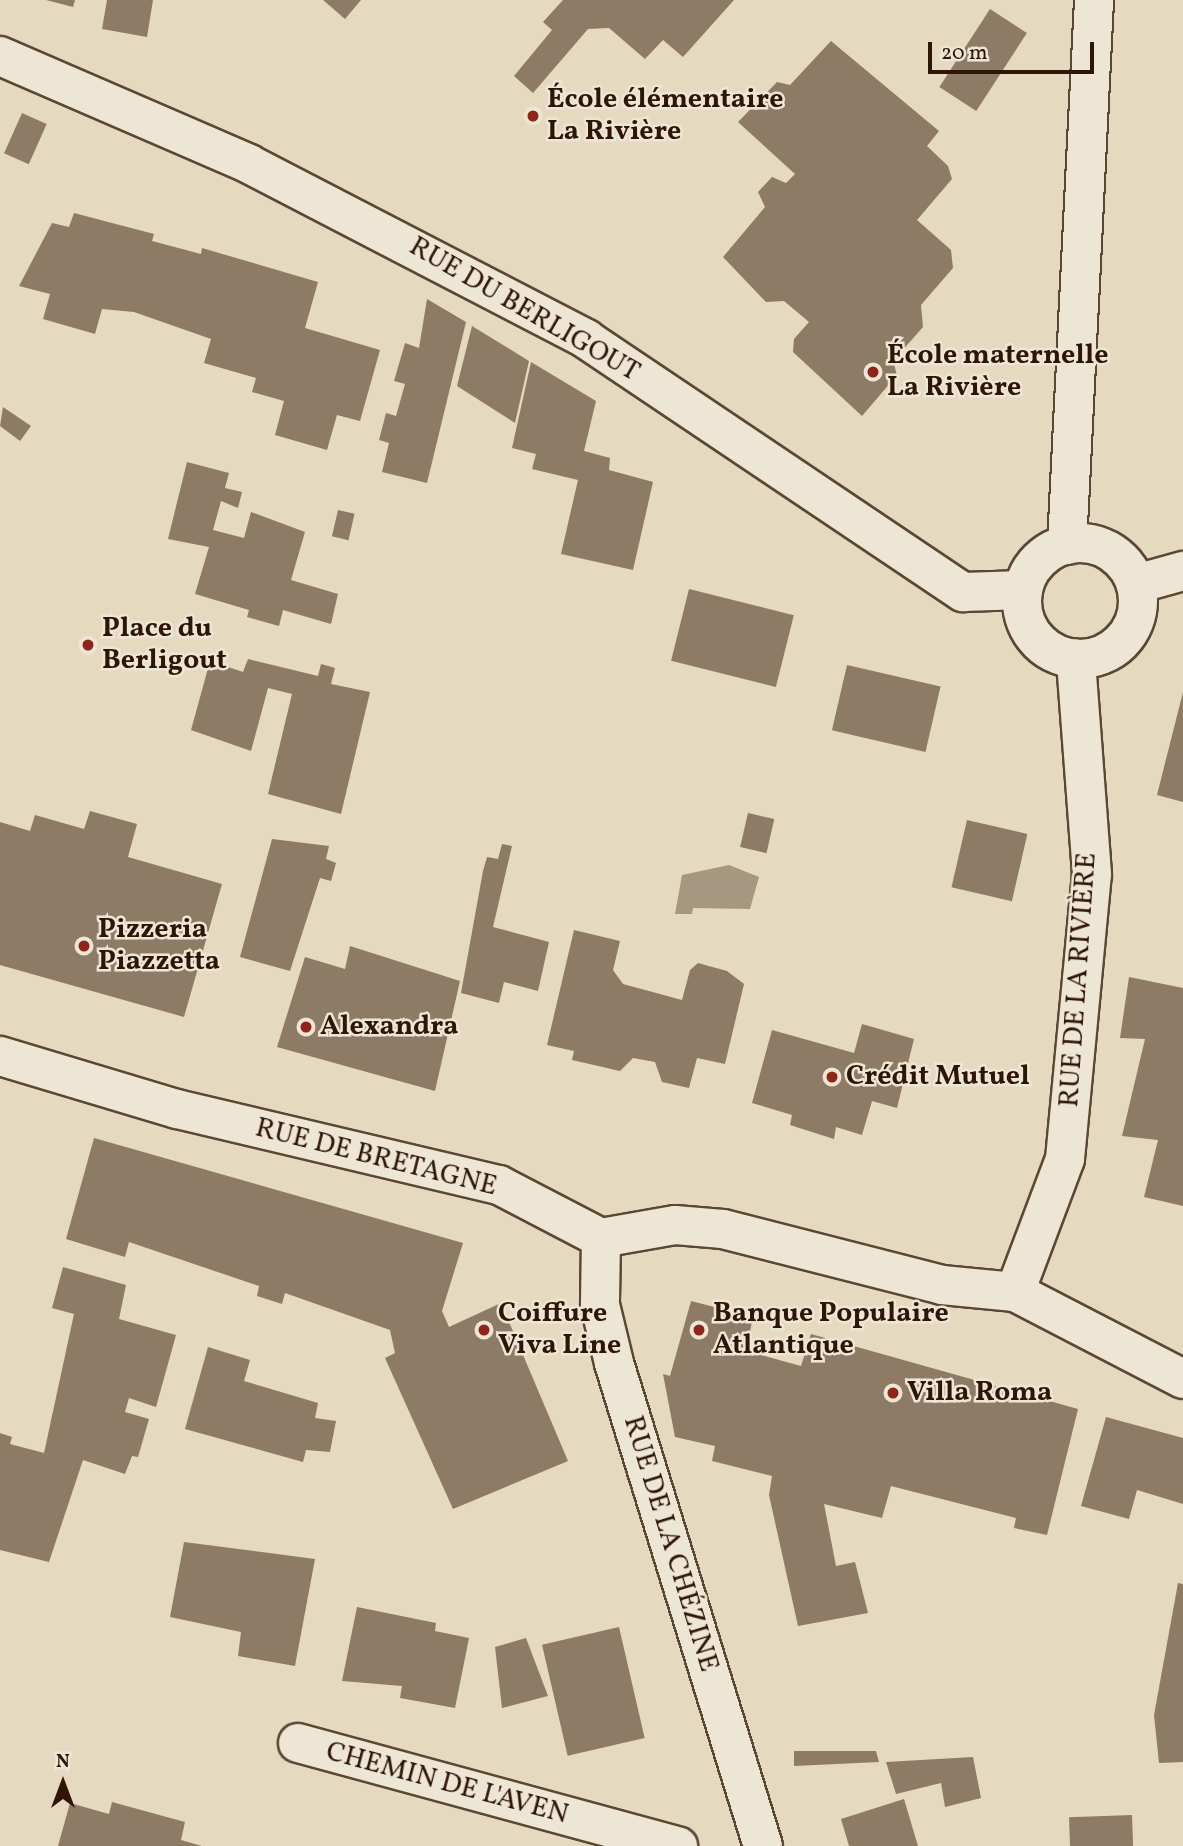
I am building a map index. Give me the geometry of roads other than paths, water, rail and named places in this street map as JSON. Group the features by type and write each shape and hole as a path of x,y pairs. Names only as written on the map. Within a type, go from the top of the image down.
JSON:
{"street":[{"path":"1067,545 1094,0"},
{"name":"RUE DU BERLIGOUT","path":"0,56 249,164 586,339 963,592 1023,590"},
{"path":"1067,545 1112,552 1136,584 1131,629 1116,648 1076,659 1040,644 1027,624 1023,590 1040,558 1067,545"},
{"path":"1136,584 1183,571"},
{"name":"RUE DE LA RIVIÈRE","path":"1015,1292 1065,1159 1085,953 1092,874 1076,659"},
{"name":"RUE DE BRETAGNE","path":"0,1056 177,1109 499,1185 601,1238"},
{"path":"601,1238 675,1225 723,1229 942,1285 1015,1292 1183,1378"},
{"name":"RUE DE LA CHÉZINE","path":"601,1238 600,1305 614,1363 763,1846"},
{"name":"CHEMIN DE L'AVEN","path":"298,1743 678,1846"}],"place":[{"name":"École élémentaire La Rivière","path":"533,116"},
{"name":"École maternelle La Rivière","path":"873,372"},
{"name":"Place du Berligout","path":"88,645"},
{"name":"Pizzeria Piazzetta","path":"84,946"},
{"name":"Alexandra","path":"306,1027"},
{"name":"Crédit Mutuel","path":"832,1077"},
{"name":"Coiffure Viva Line","path":"484,1330"},
{"name":"Banque Populaire Atlantique","path":"699,1330"},
{"name":"Villa Roma","path":"893,1393"}]}
